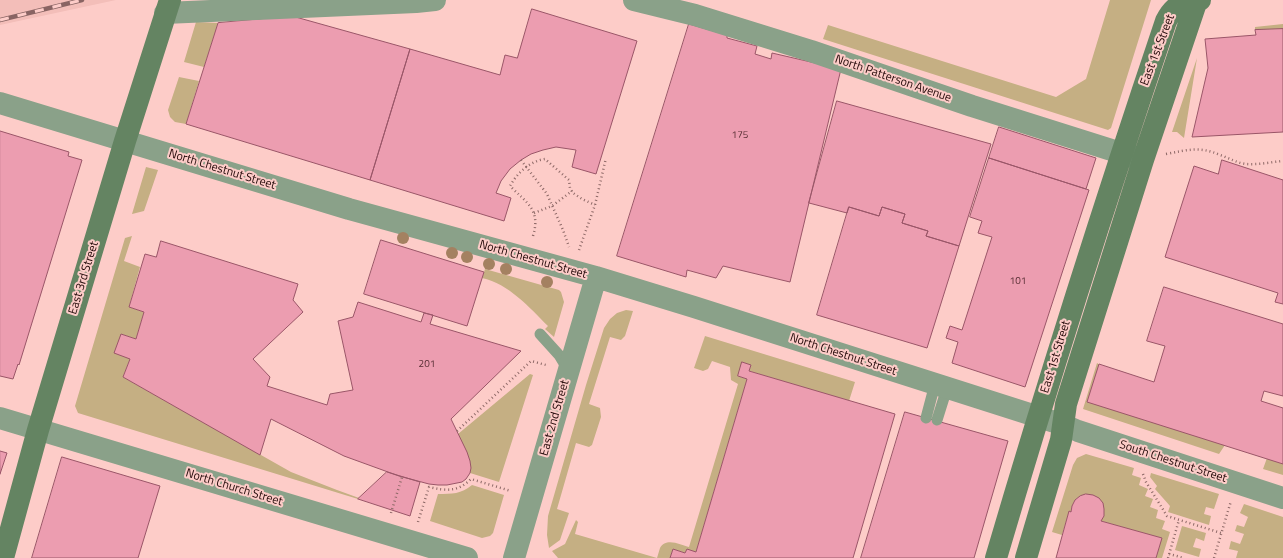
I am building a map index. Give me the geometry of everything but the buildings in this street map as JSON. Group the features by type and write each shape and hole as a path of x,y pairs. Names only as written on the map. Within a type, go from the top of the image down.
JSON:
{"main road":[{"name":"East 1st Street","path":"996,558 1038,416 1121,153 1166,21 1171,12 1178,6 1187,2 1198,0 1143,160 1066,404 1061,440 1026,558"},
{"name":"East 3rd Street","path":"4,558 38,430 125,141 168,7"}],"street":[{"path":"168,7 416,2 435,0"},
{"name":"North Patterson Avenue","path":"639,1 703,17 811,51 972,106 1143,160"},
{"name":"North Chestnut Street","path":"0,103 344,207 596,277 708,311 1064,425"},
{"name":"East 2nd Street","path":"514,558 559,368 596,277"},
{"name":"North Church Street","path":"0,418 459,557"},
{"name":"South Chestnut Street","path":"1064,425 1078,431 1283,498"}],"lane":[{"path":"540,334 559,355 559,368"},
{"path":"931,419 941,386"}],"path":[{"path":"1166,154 1189,149 1199,149 1247,164 1283,162"},
{"path":"579,250 595,205 606,158"},
{"path":"533,236 536,216 529,204 510,186 516,176 533,162 545,159 569,180 572,192 595,205"},
{"path":"521,160 547,194 569,247"},
{"path":"534,213 552,206 572,192"},
{"path":"457,431 531,361 559,368"},
{"path":"1141,470 1146,482 1167,516 1222,533"},
{"path":"391,514 402,477"},
{"path":"418,522 429,487 440,490 458,488 465,485 471,478 511,491"},
{"path":"1214,558 1232,496"},
{"path":"1168,558 1179,520"},
{"path":"1169,554 1184,558"}],"shaded area":[{"path":"0,0 116,0 0,25"},
{"path":"1110,0 1151,0 1111,128 1108,130 823,39 828,25 1056,97 1086,79"},
{"path":"196,22 218,23 204,67 184,62"},
{"path":"1283,24 1283,29 1255,30 1255,27"},
{"path":"1197,58 1184,138 1177,132 1172,132"},
{"path":"179,77 199,81 186,124 175,122 170,117 168,110"},
{"path":"146,167 158,170 144,211 132,214"},
{"path":"132,236 124,261 140,267 129,307 144,312 136,339 121,334 130,359 123,377 291,472 359,498 358,499 78,413 75,406 125,238"},
{"path":"485,269 559,290 564,302 554,337 545,329 548,326 518,297 501,285 482,278"},
{"path":"626,310 633,311 625,336 621,340 610,337 589,404 600,408 601,417 592,445 589,447 576,443 557,509 569,513 560,540 549,548 547,535 548,516 604,328 610,319 617,313"},
{"path":"705,336 855,382 849,401 749,371 751,365 742,363 738,376 747,379 696,552 685,553 673,549 670,558 657,558 660,548 666,543 670,542 689,547 738,384 731,380 730,367 712,361 708,369 703,371 694,368"},
{"path":"1097,363 1225,445 1219,454 1083,409"},
{"path":"530,374 533,375 499,482 470,473 458,434"},
{"path":"1086,454 1134,468 1132,475 1141,478 1139,485 1148,489 1145,496 1153,499 1150,507 1158,510 1156,518 1165,521 1162,529 1170,532 1162,558 1156,558 1161,538 1101,521 1104,512 1103,504 1092,496 1086,495 1079,497 1074,503 1071,512 1069,512 1062,535 1052,532 1073,465 1077,458"},
{"path":"1267,458 1283,464 1283,475 1263,469"},
{"path":"1151,473 1219,494 1214,509 1206,507 1204,514 1211,516 1209,525 1168,512 1170,506 1155,489 1157,486 1150,477"},
{"path":"472,485 504,495 493,533 490,536 482,538 430,521 438,494 456,493"},
{"path":"1244,504 1283,517 1283,558 1236,558 1238,551 1229,549 1231,541 1240,544 1244,534 1235,531 1237,525 1244,527 1248,517 1240,513"},
{"path":"576,520 578,522 575,534 657,558 558,558 552,551 565,544"},
{"path":"1182,526 1206,533 1204,541 1196,538 1193,547 1201,549 1199,557 1175,550"}],"railway":[{"path":"0,20 82,0"}]}
